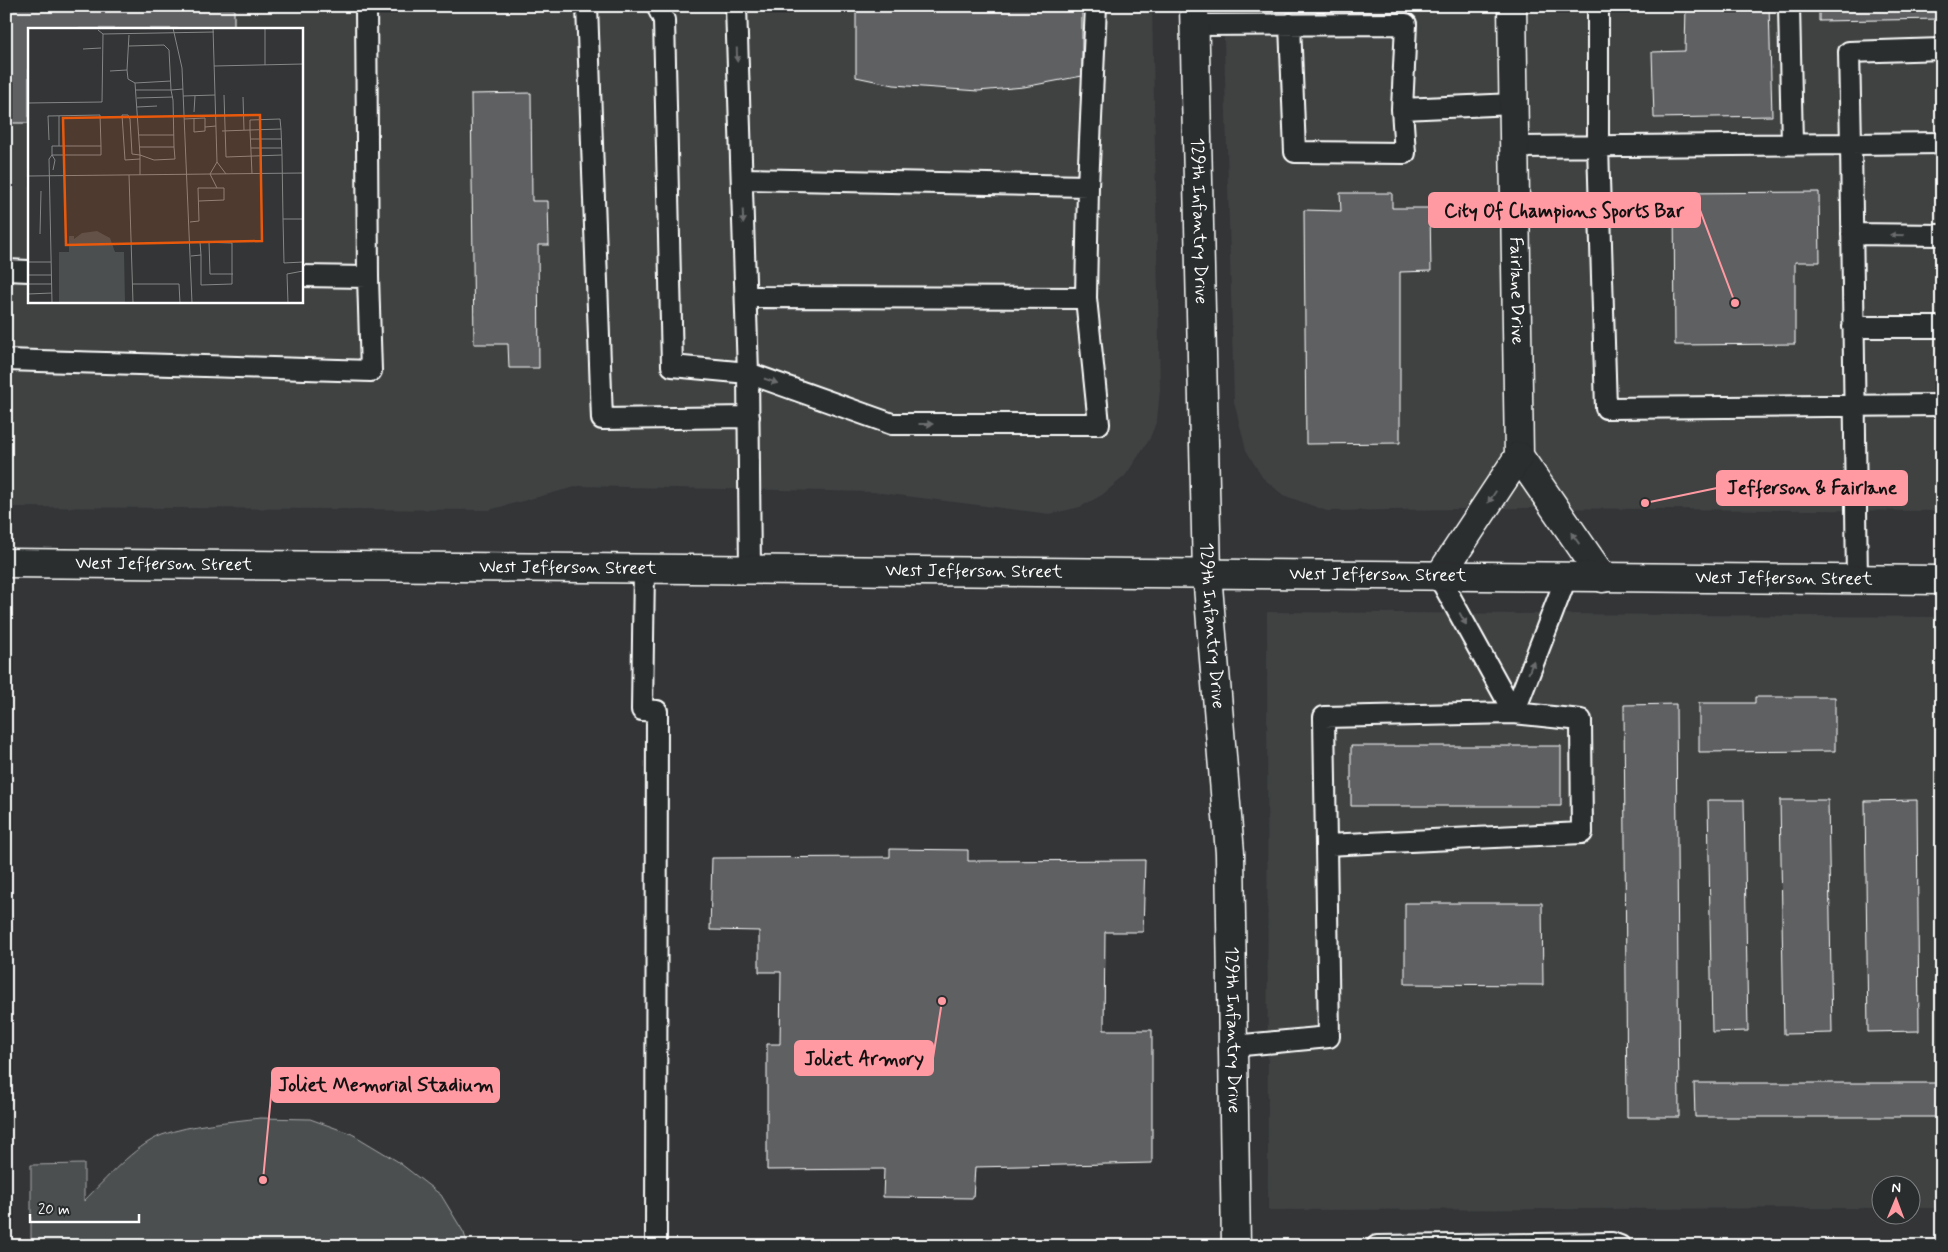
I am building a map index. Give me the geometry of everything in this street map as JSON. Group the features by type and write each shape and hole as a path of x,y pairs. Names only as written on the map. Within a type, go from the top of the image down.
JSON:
{"street":[{"name":"Fairlane Drive","path":"1512,6 1519,456"},
{"name":"129th Infantry Drive","path":"1194,16 1207,574 1230,853 1236,1246"},
{"path":"1439,577 1519,456 1603,578"},
{"name":"West Jefferson Street","path":"6,563 1942,580"}],"lane":[{"path":"6,360 371,372 368,277 366,6"},
{"path":"587,6 602,418 749,417"},
{"path":"657,6 664,20 672,366 748,373 892,424 1099,424 1086,298 1088,186 1096,6"},
{"path":"736,6 748,373 750,570"},
{"path":"1598,6 1598,146 1606,408 1942,405"},
{"path":"1789,6 1792,144"},
{"path":"1194,16 1290,24 1406,24 1402,108 1405,153 1295,152 1290,24"},
{"path":"1857,580 1849,52 1942,48"},
{"path":"1402,108 1514,104"},
{"path":"1514,148 1942,143"},
{"path":"742,179 1088,186"},
{"path":"1852,234 1942,235"},
{"path":"6,270 28,270"},
{"path":"302,276 368,277"},
{"path":"746,298 1086,298"},
{"path":"1853,326 1942,327"},
{"path":"644,569 642,710 657,711 656,1246"},
{"path":"1439,577 1514,713"},
{"path":"1514,713 1566,578"},
{"path":"1233,1046 1329,1037 1326,845 1324,717 1514,713 1581,720 1582,833 1326,845"},
{"path":"1377,1246 1612,1243 1620,1246"}],"shaded area":[{"path":"6,6 1152,6 1160,390 1157,420 1149,440 1125,476 1102,495 1080,507 1050,514 873,492 579,486 489,510 6,507"},
{"path":"1223,6 1942,6 1942,511 1526,508 1327,511 1283,495 1262,477 1246,450 1234,402"},
{"path":"1267,612 1942,617 1942,1208 1920,1208 1920,1174 1870,1174 1870,1208 1268,1210"},
{"path":"260,1118 310,1119 352,1134 397,1161 441,1195 464,1233 468,1246 31,1246 31,1165 84,1164 84,1201 130,1155 151,1140 174,1131 198,1126"}],"building":[{"path":"856,6 1082,6 1082,76 1024,87 978,91 894,85 856,77"},
{"path":"1686,6 1769,6 1772,116 1654,118 1652,52 1685,51"},
{"path":"1819,6 1942,6 1942,19 1819,21"},
{"path":"6,8 234,9 234,28 28,28 28,123 6,123"},
{"path":"531,93 532,201 548,201 549,245 538,245 539,368 509,368 508,344 474,344 471,94"},
{"path":"1819,192 1820,262 1795,262 1795,344 1675,345 1674,193"},
{"path":"1340,193 1392,193 1392,208 1430,208 1431,271 1400,272 1400,443 1306,444 1304,210 1341,211"},
{"path":"1755,697 1835,697 1835,751 1699,752 1699,703 1755,703"},
{"path":"1676,704 1679,1117 1627,1117 1624,705"},
{"path":"1351,746 1561,746 1561,806 1351,806"},
{"path":"1708,800 1744,800 1748,1031 1712,1032"},
{"path":"1780,800 1828,800 1832,1033 1784,1034"},
{"path":"1917,800 1919,1031 1868,1032 1865,801"},
{"path":"890,849 968,850 968,861 1145,860 1143,932 1105,932 1104,1030 1152,1030 1152,1163 975,1167 973,1198 883,1197 884,1169 767,1170 767,1044 780,1044 781,972 759,972 759,931 710,930 712,858 890,857"},
{"path":"1405,903 1542,903 1543,985 1405,984"},
{"path":"1694,1083 1942,1083 1942,1117 1695,1117"}],"place":[{"name":"City Of Champions Sports Bar","path":"1735,303"},
{"name":"Jefferson & Fairlane","path":"1645,503"},
{"name":"Joliet Armory","path":"942,1001"},
{"name":"Joliet Memorial Stadium","path":"263,1180"}]}
